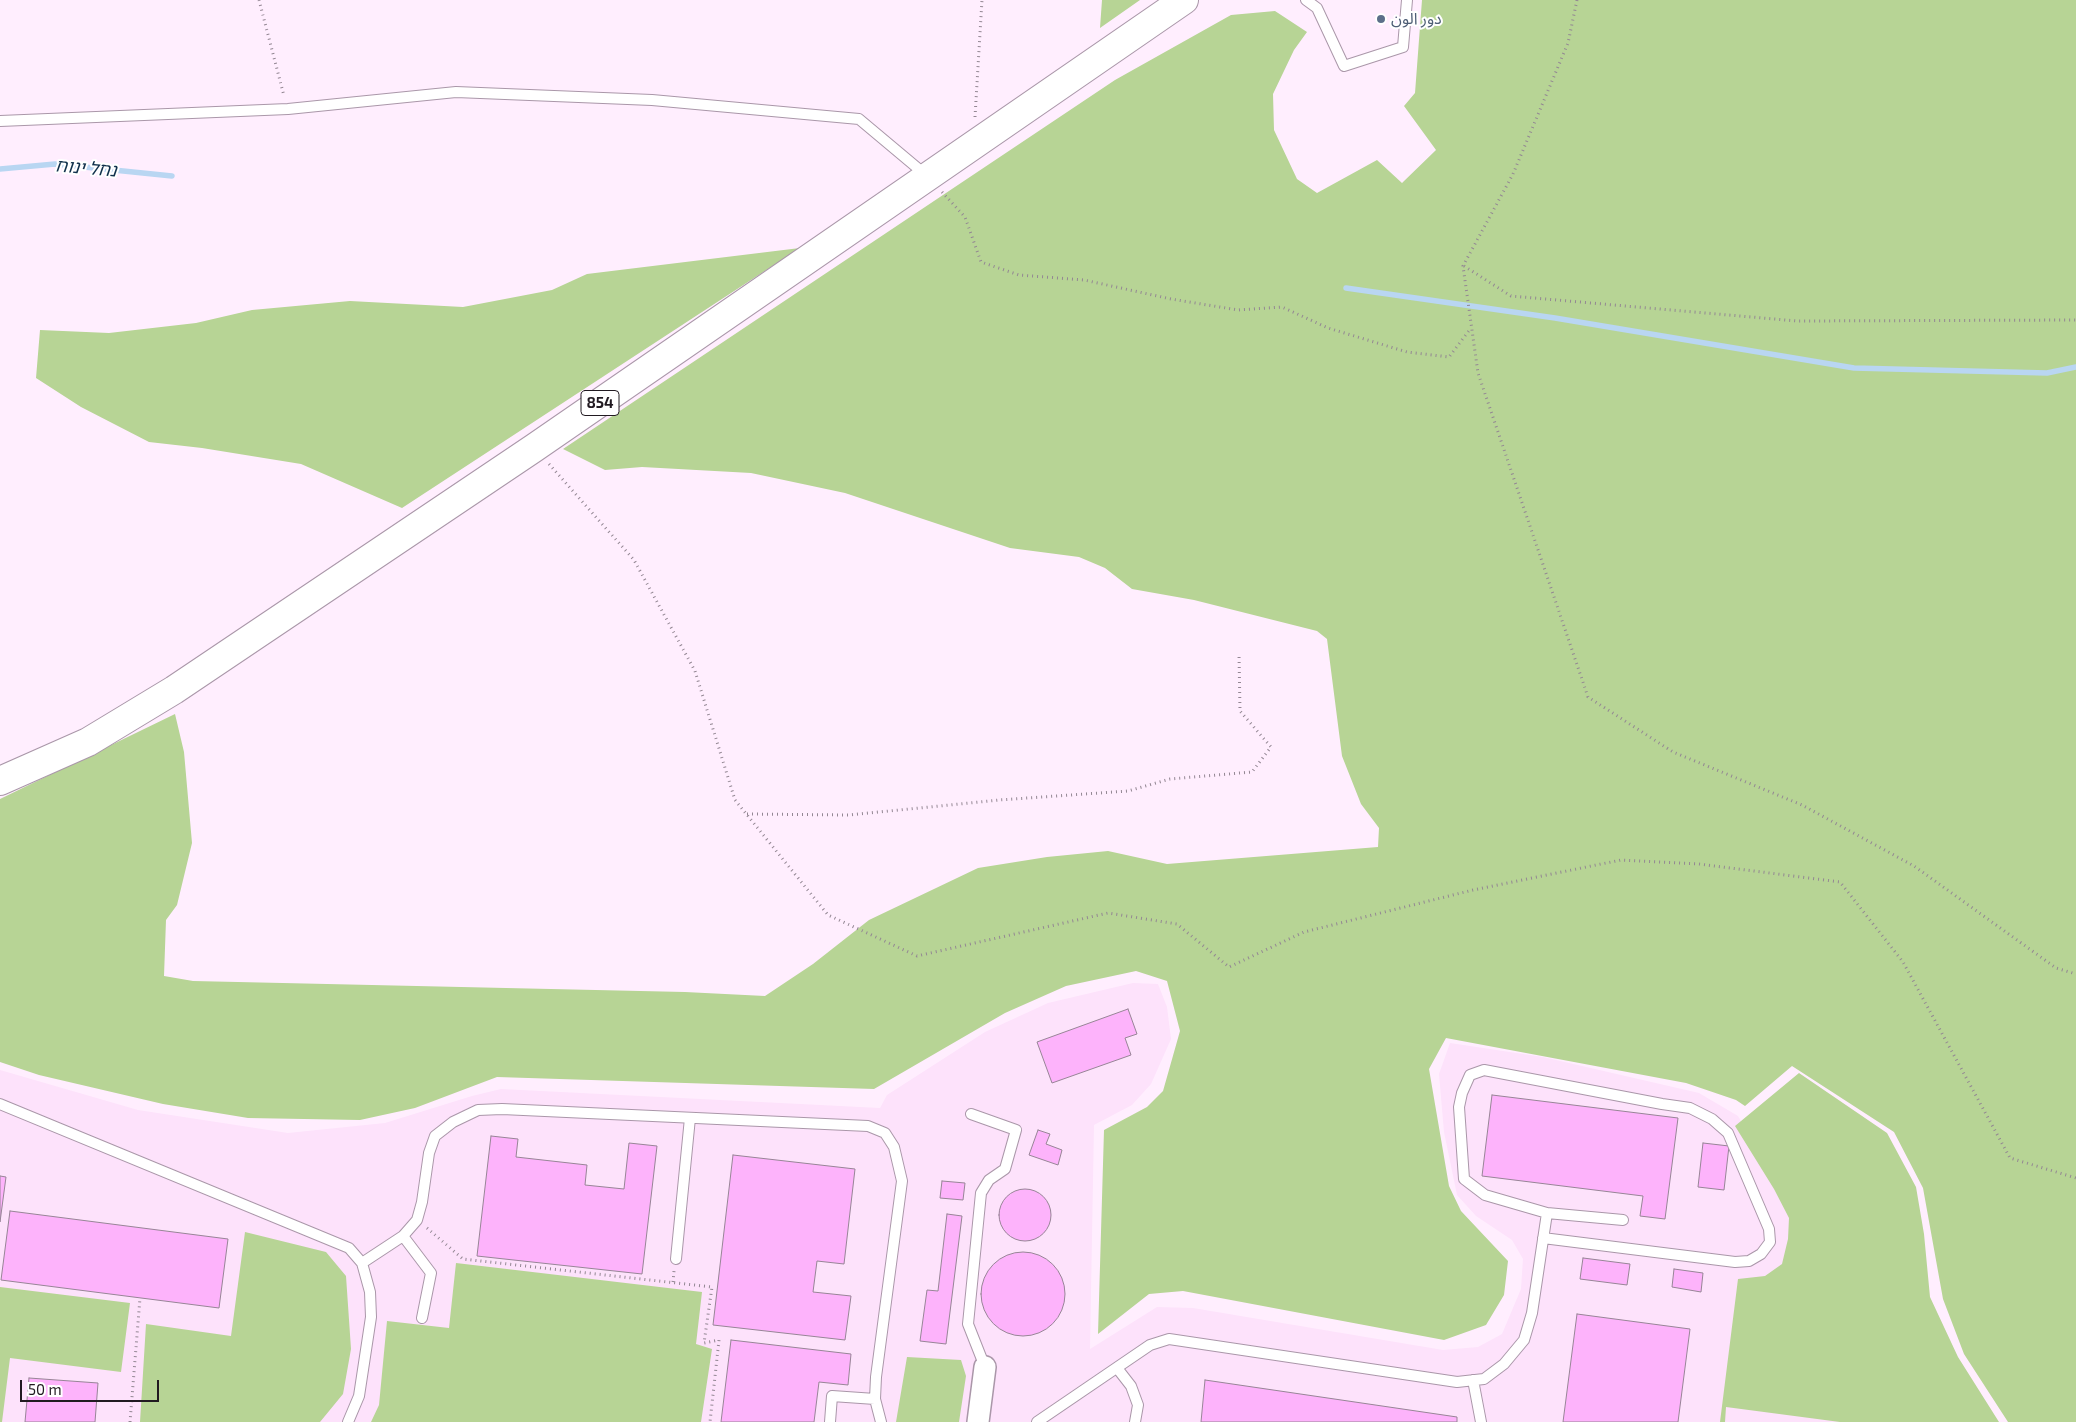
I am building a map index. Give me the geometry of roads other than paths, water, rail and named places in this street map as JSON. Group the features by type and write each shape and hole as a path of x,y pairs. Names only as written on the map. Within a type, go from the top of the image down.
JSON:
{"main road":[{"name":"854","path":"0,781 88,742 128,719 534,448 1184,0"}],"street":[{"path":"978,1422 985,1367"}],"lane":[{"path":"1306,0 1317,8 1344,66 1403,47 1407,0"},
{"path":"0,121 288,109 456,92 652,100 859,119 928,177"},
{"path":"1543,1238 1736,1262 1749,1261 1761,1254 1770,1242 1769,1228 1728,1133 1712,1120 1690,1108 1484,1070 1470,1075 1462,1093 1459,1107 1464,1178 1485,1195 1547,1213 1623,1220"},
{"path":"0,1104 349,1248 362,1263 370,1292 371,1317 360,1396 348,1422"},
{"path":"362,1263 403,1236 417,1220 422,1202 429,1153 435,1136 453,1122 478,1110 868,1126 885,1133 894,1147 902,1181 876,1377 875,1399 881,1422"},
{"path":"971,1114 1016,1130 1005,1169 989,1180 981,1193 968,1324 985,1367"},
{"path":"676,1259 690,1118"},
{"path":"1037,1422 1150,1345 1169,1339 1457,1382 1484,1378 1504,1364 1524,1340 1532,1313 1547,1213"},
{"path":"403,1236 431,1273 422,1318"},
{"path":"1117,1368 1132,1386 1138,1405 1135,1422"},
{"path":"1473,1380 1481,1422"},
{"path":"830,1422 832,1396 875,1399"}],"waterway":[{"name":"נחל ינוח","path":"0,169 55,164 172,176"},
{"path":"1346,288 1555,318 1854,368 2047,373 2076,367"}],"place":[{"name":"دور الون","path":"1381,19"}]}
